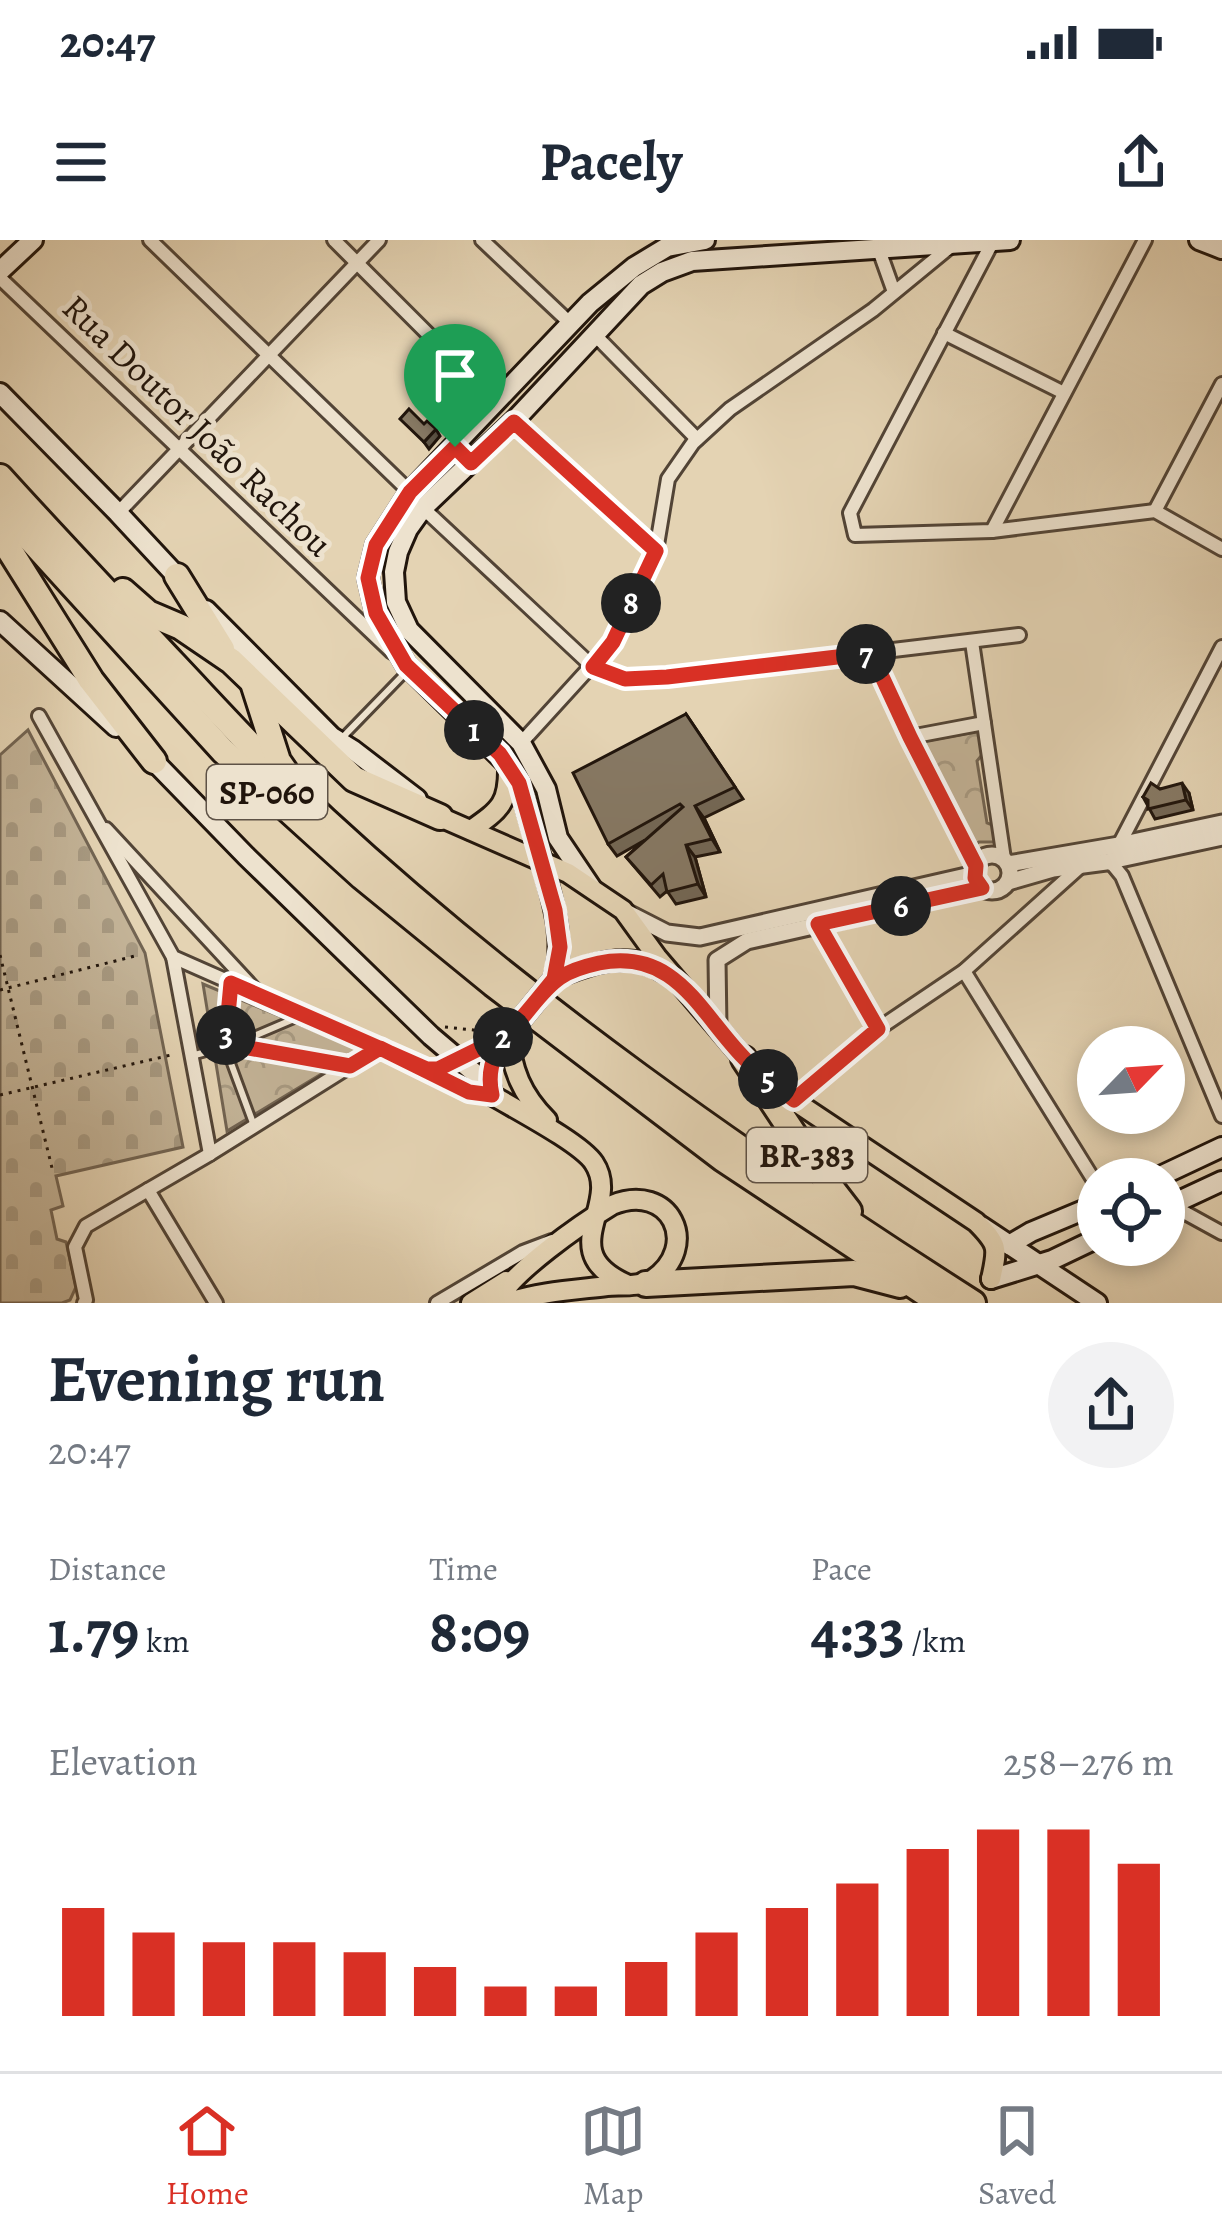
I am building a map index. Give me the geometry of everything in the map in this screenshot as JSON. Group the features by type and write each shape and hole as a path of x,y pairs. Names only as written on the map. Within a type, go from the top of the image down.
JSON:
{"highway":[{"name":"SP-060","path":"0,477 253,751 325,819 504,970 631,1069 973,1303"},
{"name":"SP-060","path":"0,506 223,751 362,877 723,1160 930,1296"},
{"path":"35,515 148,613 245,665 278,761 325,819"},
{"path":"0,535 91,680 154,760"},
{"path":"177,576 245,665 354,779 440,817"},
{"name":"BR-383","path":"744,1059 844,1207 880,1243"},
{"path":"636,1284 854,1273 930,1296"}],"main road":[{"path":"0,274 32,240"},
{"path":"554,979 560,947 555,910 519,783 508,765 408,667 376,613 368,578 376,545 410,492 590,302 667,247 705,240"},
{"path":"593,890 558,838 546,789 521,743 409,630 396,602 394,572 408,529 641,285 662,272 692,261 1010,240"},
{"path":"1198,240 1222,249"},
{"path":"0,393 177,576"},
{"path":"455,447 471,463"},
{"path":"0,621 154,760 418,1024 477,1075 492,1095 594,1162 604,1192 590,1235 595,1258 612,1278 636,1284"},
{"path":"245,665 440,817 568,873 593,890"},
{"path":"434,692 453,673"},
{"path":"471,830 506,800 508,765"},
{"path":"555,910 561,896 593,890"},
{"name":"BR-383","path":"593,890 623,910 744,1059"},
{"path":"492,1095 488,1076 492,1058 554,979 584,966 632,960 650,964 682,985"},
{"path":"509,1034 515,1075 532,1105 566,1140"},
{"path":"744,1059 794,1100 1097,1303"},
{"path":"1185,1164 1222,1147"},
{"path":"1185,1198 1222,1181"},
{"path":"471,1303 626,1199 644,1198 667,1210 675,1225 676,1249 666,1268 636,1284 551,1292 501,1303 502,1291 530,1265"},
{"path":"1009,1245 1077,1214"},
{"path":"976,1222 997,1249 991,1279 1077,1247"},
{"path":"530,1265 526,1278 533,1289 551,1292"}],"street":[{"path":"150,240 410,492"},
{"path":"334,240 496,402"},
{"path":"118,513 379,240"},
{"path":"482,240 571,324"},
{"path":"634,267 656,240"},
{"path":"992,532 1145,240"},
{"path":"993,241 850,513 855,535 992,532 1155,511 1222,549"},
{"path":"521,743 613,642 656,551 668,479 697,440 730,409 873,310 951,246"},
{"path":"879,250 894,292"},
{"name":"Rua Doutor João Rachou","path":"0,274 408,667"},
{"path":"594,334 697,440"},
{"path":"944,334 1064,393"},
{"path":"1155,511 1222,384"},
{"path":"514,422 656,551"},
{"path":"424,508 593,667 625,679 1018,635"},
{"path":"871,653 978,876 999,890 1006,869 973,642"},
{"path":"1119,845 1221,652"},
{"path":"39,716 173,957 210,1154"},
{"path":"910,737 984,723"},
{"path":"93,815 260,996"},
{"path":"1006,869 1222,823"},
{"path":"718,1027 717,960 747,941 978,876 988,856 1006,869 1053,869 1222,837"},
{"path":"1106,862 1122,876 1222,1116"},
{"path":"794,1100 878,1029 964,971 1082,865"},
{"path":"623,910 667,933 700,937 978,876"},
{"path":"818,924 878,1029"},
{"path":"173,957 469,1092 492,1095"},
{"path":"964,971 1080,1158"},
{"path":"427,1069 438,1069 509,1034"},
{"path":"84,1303 74,1247 86,1226 380,1048"},
{"path":"148,1190 216,1303"},
{"path":"1185,1215 1222,1232"},
{"path":"437,1303 523,1252 575,1231"}],"lane":[{"path":"348,744 408,667"},
{"path":"231,983 229,1046 254,1126"},
{"path":"191,1056 304,1015"},
{"path":"229,1046 350,1066"}],"path":[{"path":"0,955 52,1168"},
{"path":"0,990 135,956"},
{"path":"418,1024 509,1034"},
{"path":"0,1095 171,1055"}],"green space":[{"path":"28,730 145,953 183,1147 56,1176 63,1206 51,1210 57,1239 66,1242 76,1287 70,1300 62,1303 0,1303 0,755"},
{"path":"981,731 986,750 977,761 987,823 995,826 997,842 972,847 920,742"},
{"path":"203,984 361,1050 227,1131"}],"building":[{"path":"409,409 436,429 424,442 400,419"},
{"path":"686,714 735,787 695,806 712,839 686,845 698,884 667,892 663,874 651,885 626,857 683,807 680,804 608,844 573,773"},
{"path":"1151,783 1160,789 1182,783 1186,800 1148,809 1143,797"}],"route":[{"path":"455,447 410,492 376,545 368,578 376,613 406,665 500,754 519,783 555,910 560,947 554,979 509,1034 438,1069 427,1069 345,1033 231,983 225,1047 350,1066 380,1048 427,1069 469,1092 492,1095 488,1076 492,1058 554,979 584,966 632,960 650,964 682,985 744,1059 794,1100 878,1029 818,924 982,888 975,878 976,866 871,653 667,677 625,679 593,667 613,642 656,551 514,422 471,463 455,447"}]}
